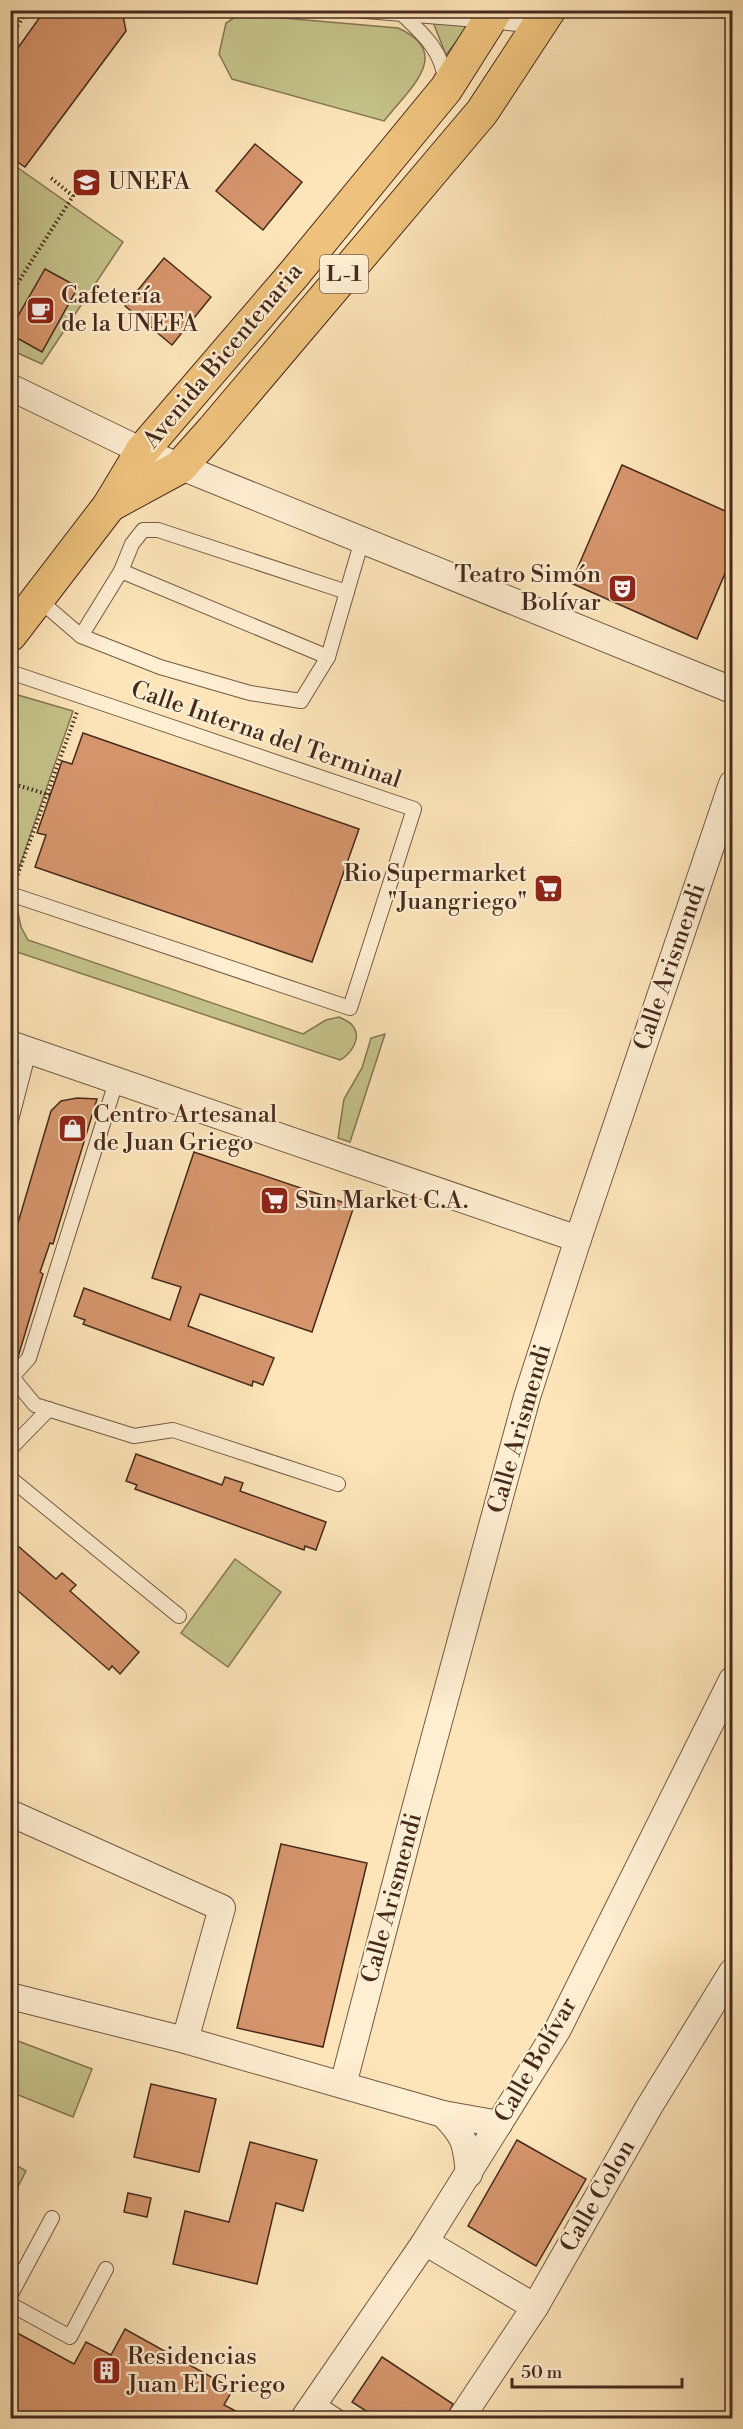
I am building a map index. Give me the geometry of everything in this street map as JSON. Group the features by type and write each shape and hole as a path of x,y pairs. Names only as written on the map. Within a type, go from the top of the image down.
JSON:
{"main road":[{"name":"Avenida Bicentenaria","path":"10,635 109,506 142,451 294,274 446,89 493,16"},
{"name":"Avenida Bicentenaria","path":"109,506 180,467 482,112 544,19"}],"street":[{"path":"10,387 180,467 732,690"},
{"name":"Calle Arismendi","path":"343,2085 527,1397 732,784"},
{"path":"20,1048 578,1239"},
{"name":"Calle Bolívar","path":"309,2410 425,2242 558,2029 732,1680"},
{"path":"10,1813 222,1908 185,2040"},
{"name":"Calle Colon","path":"461,2418 534,2307 649,2107 732,1972"},
{"path":"10,1996 185,2040 443,2114 499,2124"},
{"path":"443,2114 461,2132 469,2174"},
{"path":"425,2242 534,2307"}],"lane":[{"path":"353,10 544,19"},
{"path":"402,14 433,45 442,63 446,89"},
{"path":"81,636 121,571 132,544 143,530 158,530 347,592"},
{"path":"38,599 81,636 160,667 250,693 301,701 328,657 362,540"},
{"path":"121,571 328,657"},
{"name":"Calle Interna del Terminal","path":"10,672 414,809 350,1008 10,894"},
{"path":"10,1124 20,1048"},
{"path":"116,1082 29,1358 12,1377 35,1405 134,1436 173,1430 338,1484"},
{"path":"10,1449 49,1409"},
{"path":"10,1478 179,1616"},
{"path":"10,2296 52,2218"},
{"path":"10,2304 70,2337 106,2269"},
{"path":"309,2410 340,2418"}],"path":[{"path":"10,36 28,10"},
{"path":"10,295 73,196 51,178"},
{"path":"10,894 82,697"},
{"path":"10,783 48,795"}],"shaded area":[{"path":"237,16 398,28 415,38 423,49 425,60 414,85 384,121 232,79 219,54 226,23"},
{"path":"433,22 468,26 446,55"},
{"path":"11,163 123,242 42,364 11,350"},
{"path":"11,693 73,711 17,874 10,871"},
{"path":"10,906 17,908 21,927 28,940 303,1034 326,1020 339,1017 352,1025 356,1040 348,1054 340,1060 11,950"},
{"path":"385,1034 350,1142 338,1138 344,1099 362,1068 371,1038"},
{"path":"235,1559 281,1592 228,1667 181,1633"},
{"path":"10,2038 92,2069 73,2117 11,2092"},
{"path":"11,2162 26,2171 11,2200"}],"building":[{"path":"45,10 122,10 126,31 25,167 10,157 10,59"},
{"path":"255,144 302,182 263,230 216,191"},
{"path":"164,258 211,297 172,345 125,306"},
{"path":"45,269 78,287 42,352 10,334 10,330"},
{"path":"622,465 732,514 732,557 697,639 571,583"},
{"path":"83,733 359,829 312,962 35,867 46,835 37,833 62,761 72,764"},
{"path":"77,1098 97,1099 53,1244 50,1243 40,1272 43,1274 18,1357 10,1365 10,1250 51,1111 61,1101"},
{"path":"194,1152 354,1206 312,1332 200,1294 188,1326 274,1358 263,1385 253,1381 252,1386 83,1324 85,1320 74,1316 84,1288 170,1320 181,1287 152,1278"},
{"path":"136,1454 222,1485 225,1477 243,1483 240,1491 326,1522 316,1550 305,1546 304,1550 135,1489 137,1485 126,1481"},
{"path":"10,1539 56,1579 62,1573 76,1585 70,1591 139,1652 120,1674 112,1666 109,1670 10,1584"},
{"path":"281,1844 367,1863 323,2047 237,2028"},
{"path":"151,2084 216,2099 199,2172 134,2157"},
{"path":"517,2140 586,2179 536,2266 468,2226"},
{"path":"250,2142 317,2160 303,2211 276,2203 257,2284 173,2264 185,2211 229,2222"},
{"path":"128,2193 151,2198 147,2217 124,2212"},
{"name":"Residencias Juan El Griego","path":"10,2329 74,2364 86,2342 111,2355 125,2329 233,2389 224,2405 249,2418 10,2418"},
{"path":"382,2357 453,2404 446,2418 377,2418 352,2402"}],"place":[{"name":"UNEFA","path":"87,182"},
{"name":"Cafetería de la UNEFA","path":"40,310"},
{"name":"Teatro Simón Bolívar","path":"622,589"},
{"name":"Rio Supermarket \"Juangriego\"","path":"548,888"},
{"name":"Centro Artesanal de Juan Griego","path":"72,1129"},
{"name":"Sun Market C.A.","path":"274,1201"},
{"name":"Residencias Juan El Griego","path":"106,2371"}]}
